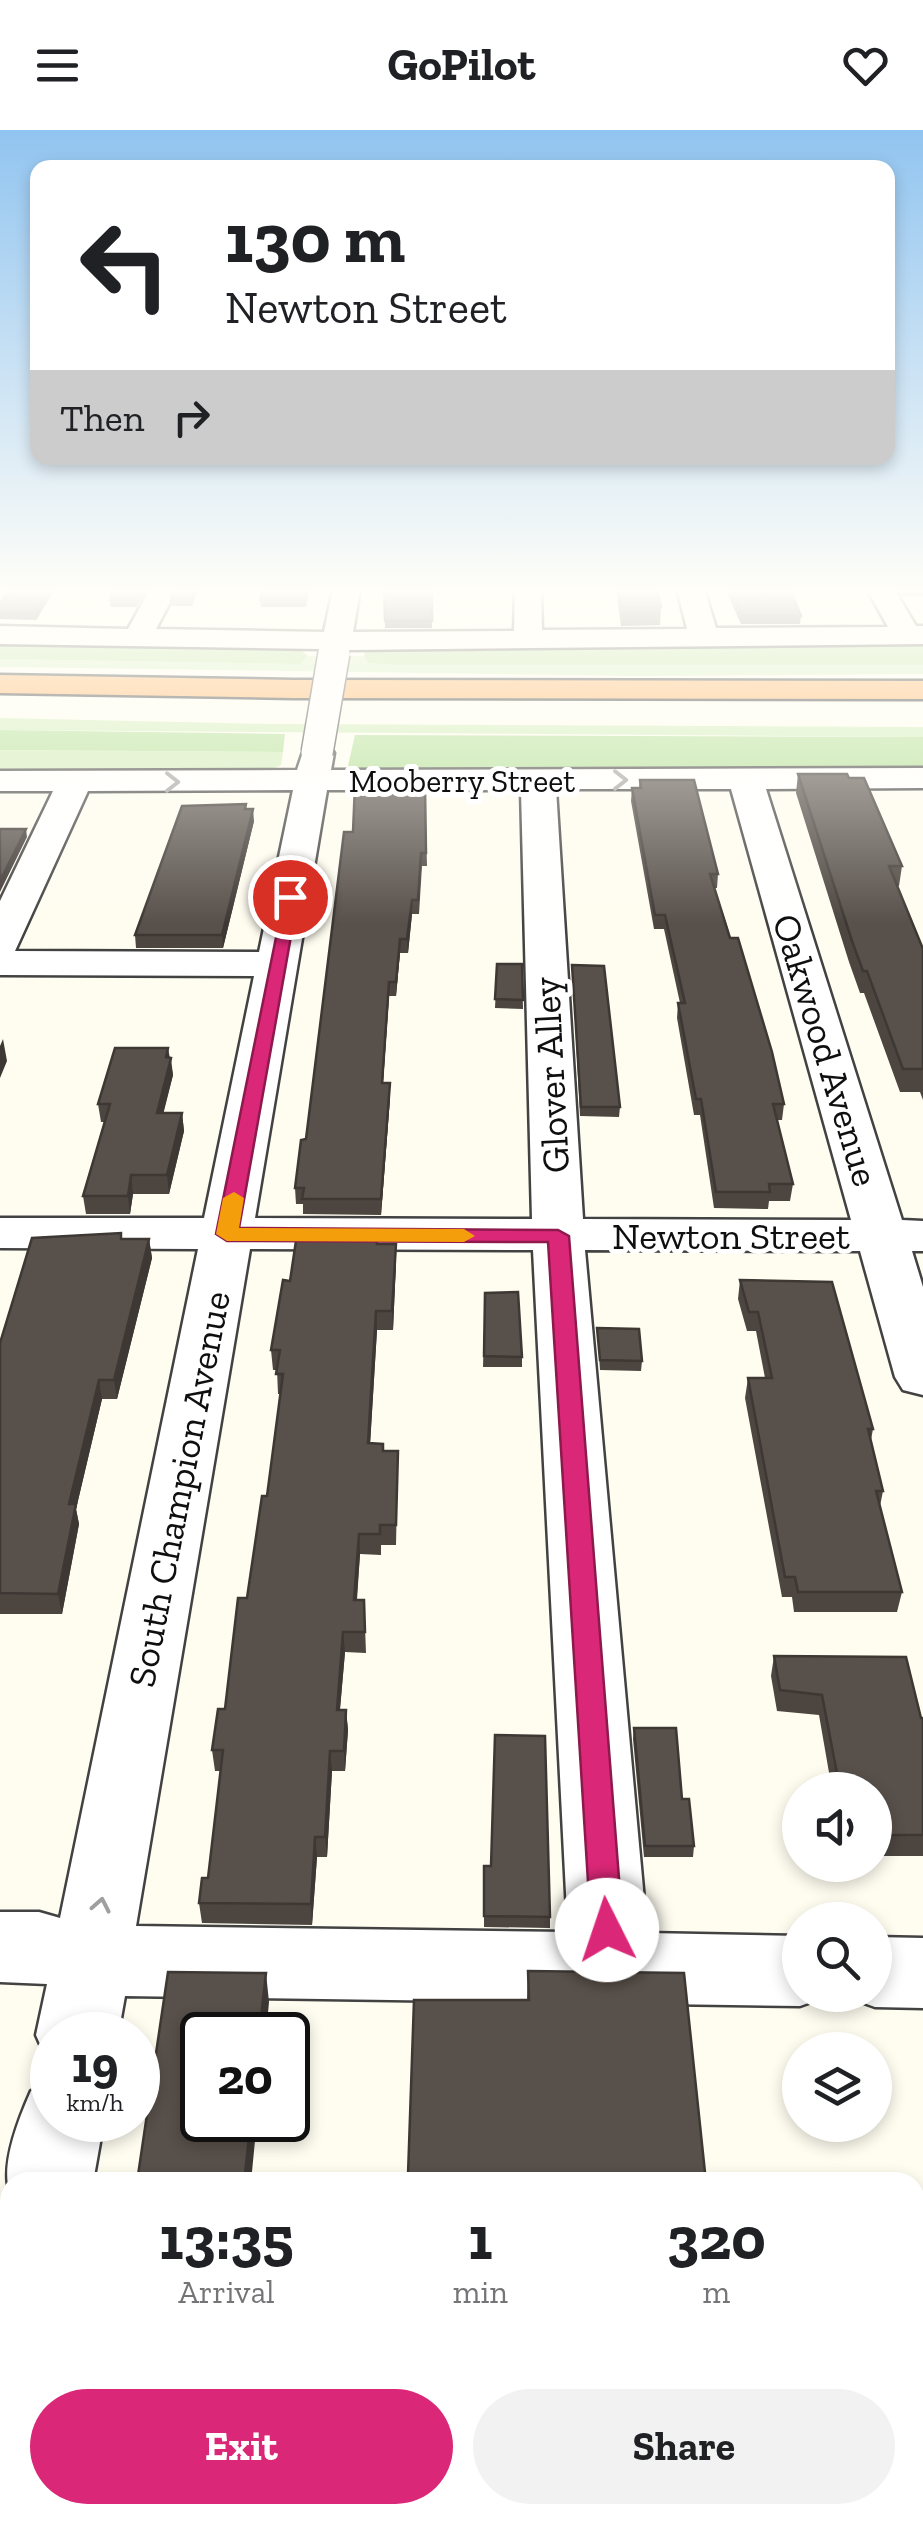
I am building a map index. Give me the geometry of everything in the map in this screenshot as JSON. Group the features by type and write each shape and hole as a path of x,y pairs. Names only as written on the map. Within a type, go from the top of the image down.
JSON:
{"highway":[{"path":"0,708 248,714 923,712"}],"street":[{"name":"South Champion Avenue","path":"81,2012 327,701"},
{"name":"Mooberry Street","path":"0,781 74,782 315,768 538,781 923,778"},
{"name":"Oakwood Avenue","path":"746,780 902,1236 923,1377"},
{"name":"Glover Alley","path":"538,781 558,1236 610,1968"},
{"path":"0,943 74,782"},
{"path":"0,963 278,964"},
{"name":"Newton Street","path":"0,1233 902,1236"},
{"path":"0,1947 39,1947 91,1960 782,1971"},
{"path":"892,1972 923,1973"},
{"path":"51,2172 57,2142"}],"green space":[{"path":"0,718 271,724 923,727 923,737 0,730"},
{"path":"0,730 285,734 283,752 0,750"},
{"path":"355,735 923,737 923,770 347,770"},
{"path":"0,750 283,752 281,765 260,775 0,773"}],"building":[{"path":"798,774 864,778 902,866 889,866 923,949 923,1069 903,1069 852,941"},
{"path":"640,780 694,780 718,874 710,874 730,938 738,938 784,1104 773,1104 793,1184 769,1184 770,1192 716,1192 701,1099 696,1099 678,1003 685,1003 665,915 655,915 632,788 641,788"},
{"path":"355,785 425,785 426,853 421,853 418,900 412,900 407,939 400,939 396,982 389,982 382,1083 390,1083 381,1199 302,1199 304,1188 295,1188 301,1140 306,1139 344,832 353,832"},
{"path":"246,804 245,809 253,809 222,935 135,935 182,806"},
{"path":"0,829 26,829 0,881"},
{"path":"497,964 522,964 523,1000 495,999"},
{"path":"572,965 604,966 620,1107 581,1107"},
{"path":"115,1048 168,1048 166,1057 171,1058 157,1113 182,1113 167,1175 131,1175 128,1196 83,1196 110,1104 98,1104"},
{"path":"121,1233 121,1239 149,1239 114,1380 99,1380 69,1504 76,1504 58,1594 0,1593 0,1343 32,1238"},
{"path":"297,1234 377,1234 377,1244 396,1244 392,1311 376,1311 368,1443 383,1444 383,1451 398,1451 396,1525 380,1525 380,1534 359,1534 354,1600 364,1600 365,1632 343,1632 337,1710 346,1710 344,1751 330,1751 325,1837 315,1837 311,1904 199,1903 202,1878 208,1878 223,1750 212,1750 218,1709 225,1709 238,1598 247,1598 262,1496 267,1496 283,1374 276,1374 280,1350 271,1350 283,1280 290,1281"},
{"path":"740,1280 832,1282 873,1429 868,1429 883,1491 876,1491 902,1592 798,1592 795,1577 785,1577 748,1378 772,1378 758,1312 749,1312"},
{"path":"518,1292 522,1357 484,1356 485,1293"},
{"path":"597,1328 639,1329 642,1361 600,1360"},
{"path":"774,1656 906,1657 923,1718 923,1835 892,1835 892,1772 837,1772 822,1695 780,1690"},
{"path":"634,1728 676,1728 682,1799 689,1799 694,1846 645,1846"},
{"path":"495,1735 545,1736 550,1917 484,1916 484,1866 491,1866"},
{"path":"528,1971 684,1973 705,2172 408,2172 414,2000 529,2000"},
{"path":"168,1972 266,1973 262,2012 180,2012 180,2142 249,2142 245,2172 138,2172 143,2142 160,2142 160,2026"}],"slow traffic":[{"path":"234,1198 227,1234 464,1236"}],"route":[{"path":"290,897 227,1234 558,1236 607,1930"}]}
